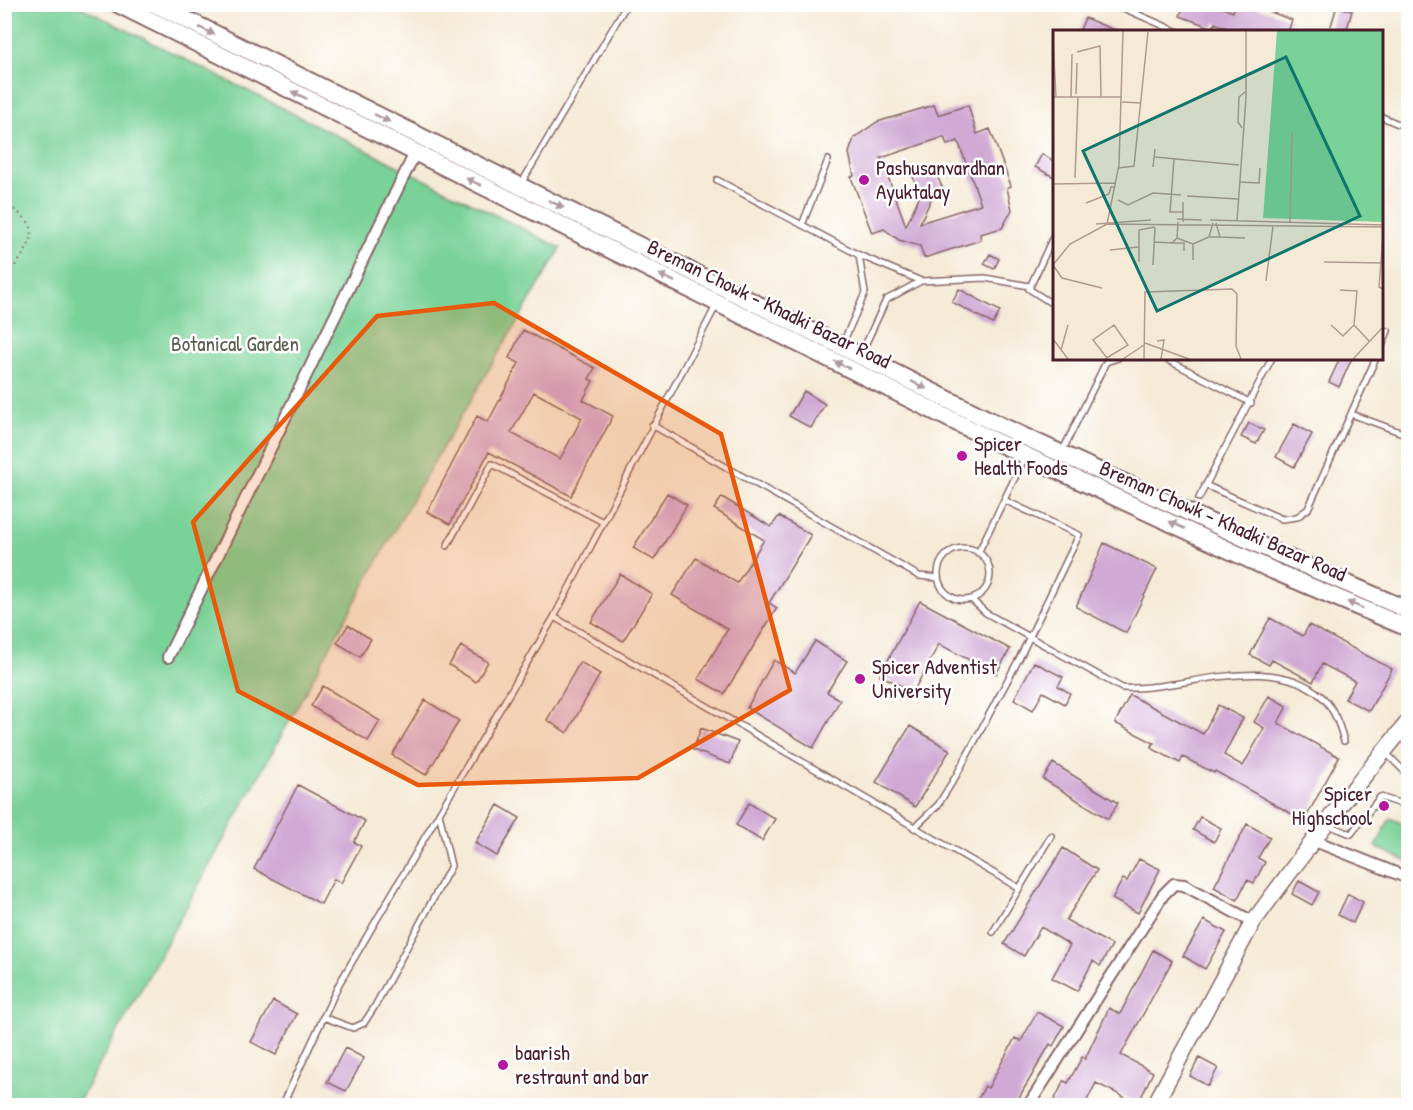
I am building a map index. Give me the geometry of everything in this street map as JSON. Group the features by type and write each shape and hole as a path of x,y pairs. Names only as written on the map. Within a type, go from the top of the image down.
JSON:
{"main road":[{"name":"Breman Chowk - Khadki Bazar Road","path":"118,4 717,303 1029,448 1274,571 1408,628"},
{"name":"Breman Chowk - Khadki Bazar Road","path":"155,4 841,346 1029,448 1061,454 1281,555 1408,610"}],"street":[{"path":"168,657 416,153"},
{"path":"1154,1106 1253,922 1408,722"},
{"path":"1315,842 1408,878"},
{"path":"1028,1106 1163,895 1174,884 1184,885 1253,922"}],"lane":[{"path":"520,186 627,4"},
{"path":"1114,4 1173,30"},
{"path":"1383,117 1408,128"},
{"path":"802,225 828,160"},
{"path":"717,180 859,255 921,281 985,278 1029,286"},
{"path":"1029,286 1053,237"},
{"path":"841,346 865,293 859,255"},
{"path":"860,356 886,300 921,281"},
{"path":"1029,286 1033,294 1053,304"},
{"path":"282,1106 339,984 554,617 717,303"},
{"path":"1383,344 1388,331"},
{"path":"1061,454 1105,360"},
{"path":"1168,360 1251,403"},
{"path":"1199,498 1251,403 1271,360"},
{"path":"1205,485 1282,519 1297,517 1308,509 1375,360"},
{"path":"1351,414 1408,435"},
{"path":"652,425 919,576 938,578"},
{"path":"978,553 1029,448"},
{"path":"447,546 492,464 603,522"},
{"path":"914,828 938,805 956,776 1079,535 1004,500"},
{"path":"971,599 984,591 990,578 987,563 978,553 964,549 950,552 940,564 938,578 950,596 971,599 986,614 1122,688 1144,688 1206,677 1269,676 1299,682 1323,697 1337,719 1344,741"},
{"path":"554,617 1019,888"},
{"path":"1384,751 1408,775"},
{"path":"1327,824 1351,834 1380,797 1408,806"},
{"path":"323,1017 353,1028 364,1023 375,1006 451,866 439,813"},
{"path":"993,932 1051,836"}],"path":[{"path":"4,203 30,225 32,234 19,262 4,279"}],"highlighted area":[{"path":"494,303 721,434 790,690 638,778 418,785 238,691 193,522 377,316"}],"green space":[{"name":"Botanical Garden","path":"5,5 77,5 561,248 412,499 77,1105 5,1106"},
{"path":"1390,818 1408,826 1408,862 1376,847"}],"building":[{"path":"1184,4 1213,4 1233,12 1235,4 1249,4 1292,20 1289,30 1232,30 1215,23 1213,28 1180,16"},
{"path":"1337,6 1352,11 1347,30 1330,30"},
{"path":"1085,18 1115,30 1080,30"},
{"path":"934,105 938,115 968,105 977,134 990,129 1011,186 1007,188 1012,210 1002,228 980,234 981,240 924,258 920,246 899,240 884,229 872,233 851,177 854,176 849,153 854,138 877,122","holes":["944,137 947,145 958,141 981,204 920,223 936,189 945,193 936,174 910,166 920,195 906,226 881,158"]},
{"path":"1042,154 1053,160 1053,176 1035,167"},
{"path":"990,254 999,259 994,269 984,264"},
{"path":"959,289 1000,311 993,324 952,302"},
{"path":"523,330 595,368 589,379 593,381 583,400 613,416 571,496 489,452 450,524 427,512 477,416 488,422 519,363 509,358","holes":["534,392 582,418 560,459 511,433"]},
{"path":"1339,360 1351,360 1339,387 1329,382"},
{"path":"804,391 825,404 811,428 789,416"},
{"path":"1249,423 1264,430 1256,444 1241,437"},
{"path":"1294,424 1312,434 1294,467 1276,457"},
{"path":"667,493 687,505 654,560 633,548"},
{"path":"722,497 771,527 779,516 811,535 769,603 777,608 724,694 698,679 728,629 672,595 696,558 737,583 764,540 714,509"},
{"path":"1104,543 1157,569 1126,633 1076,607"},
{"path":"620,574 652,594 623,641 591,622"},
{"path":"920,601 1010,649 996,674 939,644 913,692 880,675"},
{"path":"1270,618 1303,636 1309,625 1392,669 1369,711 1345,699 1355,681 1322,664 1313,682 1272,660 1269,665 1250,655"},
{"path":"348,625 371,639 360,657 337,643"},
{"path":"815,641 847,661 827,692 840,700 813,748 747,708 774,660 795,673"},
{"path":"461,646 488,662 476,682 449,665"},
{"path":"580,662 600,674 567,733 547,720"},
{"path":"1034,662 1063,677 1058,686 1070,693 1065,704 1043,692 1033,710 1014,699"},
{"path":"323,686 380,721 368,741 311,706"},
{"path":"1130,695 1203,734 1218,705 1243,718 1224,755 1243,766 1264,728 1254,722 1269,696 1287,706 1278,723 1339,757 1304,821 1215,771 1214,773 1183,757 1180,763 1151,748 1154,743 1115,723"},
{"path":"425,700 459,721 426,775 392,755"},
{"path":"910,726 950,750 915,807 876,782"},
{"path":"701,728 738,742 730,764 693,750"},
{"path":"1053,763 1118,803 1108,819 1043,779"},
{"path":"298,785 365,821 354,842 361,846 341,883 334,879 321,904 254,869"},
{"path":"749,803 775,819 762,841 736,825"},
{"path":"498,805 520,818 497,856 475,843"},
{"path":"1200,817 1221,828 1214,842 1193,830"},
{"path":"1247,824 1270,837 1258,858 1265,862 1254,883 1247,880 1237,900 1214,887"},
{"path":"1063,848 1097,870 1066,920 1112,945 1100,966 1093,961 1077,991 1052,978 1070,945 1041,927 1024,956 1004,944"},
{"path":"1139,859 1160,869 1138,913 1112,899 1123,879 1127,881"},
{"path":"1299,881 1319,892 1312,905 1292,894"},
{"path":"1348,894 1363,902 1353,923 1338,915"},
{"path":"1204,920 1226,932 1205,969 1183,956"},
{"path":"1153,950 1172,961 1121,1055 1153,1072 1138,1104 1096,1083 1084,1106 1051,1106 1064,1081 1068,1083 1082,1057 1085,1059 1109,1008 1120,1014"},
{"path":"273,1001 297,1014 276,1055 251,1042"},
{"path":"1037,1012 1064,1026 1053,1046 1050,1044 1014,1106 974,1106 985,1086 988,1088 1015,1038 1021,1041"},
{"path":"345,1048 364,1058 346,1091 327,1082"},
{"path":"1199,1058 1218,1068 1208,1086 1190,1076"}],"place":[{"name":"Pashusanvardhan Ayuktalay","path":"864,180"},
{"name":"Spicer Health Foods","path":"962,456"},
{"name":"Spicer Adventist University","path":"860,679"},
{"name":"Spicer Highschool","path":"1384,806"},
{"name":"baarish restraunt and bar","path":"503,1065"}]}
